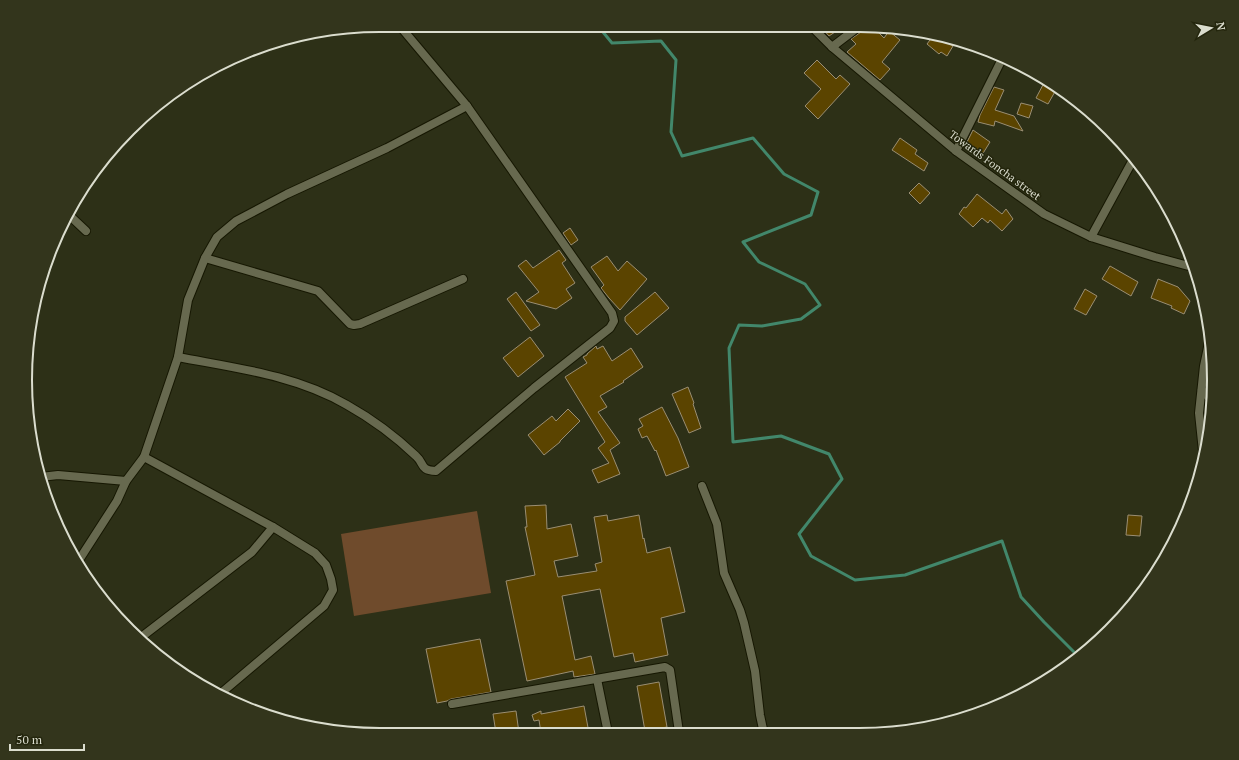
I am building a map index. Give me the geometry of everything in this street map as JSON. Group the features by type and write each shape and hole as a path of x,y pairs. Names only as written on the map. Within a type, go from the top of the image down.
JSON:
{"street":[{"path":"178,357 285,379 313,388 347,405 381,426 418,457 422,467 436,471 534,388 610,328 614,321 612,313 467,106 405,32"},
{"name":"Towards Foncha street","path":"816,32 832,48 956,151 1044,214 1091,237 1188,266"},
{"path":"832,48 852,32"},
{"path":"956,151 1000,62"},
{"path":"81,557 118,501 126,481 144,457 178,357 188,300 205,258 217,237 236,221 287,194 388,148 467,106"},
{"path":"1091,237 1131,163"},
{"path":"72,218 86,231"},
{"path":"205,258 318,291 350,324 354,325 360,324 463,279"},
{"path":"1202,438 1199,413 1206,357"},
{"path":"1202,390 1206,395"},
{"path":"144,457 273,527 315,552 326,565 331,579 333,590 324,606 224,691"},
{"path":"46,476 58,475 126,481"},
{"path":"702,486 717,524 724,573 744,623 755,671 763,728"},
{"path":"144,635 252,552 273,527"},
{"path":"452,704 665,667 670,670 676,728"},
{"path":"597,679 607,728"}],"shaded area":[{"path":"477,511 491,593 354,616 341,534"}],"building":[{"path":"826,32 835,32 829,36"},
{"path":"861,32 879,33 884,38 887,33 893,34 900,40 882,62 890,69 880,80 847,52 856,44 851,39"},
{"path":"930,40 953,46 947,56 941,52 939,54 927,44"},
{"path":"817,60 836,79 840,75 850,84 818,119 805,106 821,89 804,73"},
{"path":"1043,85 1054,93 1048,104 1036,98"},
{"path":"994,87 1004,90 995,110 1014,116 1023,131 995,121 994,126 978,122"},
{"path":"1021,103 1033,106 1029,118 1017,114"},
{"path":"973,130 990,142 982,155 966,144"},
{"path":"900,138 917,150 915,154 928,163 924,171 892,150"},
{"path":"919,183 930,193 920,204 909,193"},
{"path":"977,194 1002,214 1006,209 1013,219 1002,231 990,220 988,223 982,218 973,227 959,214"},
{"path":"570,228 578,240 571,245 563,233"},
{"path":"559,250 566,260 562,263 575,283 566,289 572,298 556,309 526,301 539,292 518,266 526,260 533,268"},
{"path":"607,256 618,271 627,261 647,279 620,310 601,288 604,285 591,267"},
{"path":"1110,266 1138,282 1131,296 1102,279"},
{"path":"1158,279 1178,287 1190,301 1184,314 1171,308 1172,306 1151,298"},
{"path":"1085,289 1097,296 1086,315 1074,309"},
{"path":"516,292 540,325 531,331 507,299"},
{"path":"655,292 669,308 637,335 625,321 625,317"},
{"path":"530,337 544,356 518,377 503,358"},
{"path":"596,346 597,349 603,346 612,361 631,348 643,367 623,381 624,382 600,396 607,407 598,412 620,443 610,450 620,474 598,483 592,470 609,463 598,448 605,442 565,377 587,363 583,357"},
{"path":"688,387 701,428 689,433 672,394"},
{"path":"662,407 678,438 689,467 666,476 656,450 655,451 647,436 642,438 638,429 643,426 639,419"},
{"path":"568,409 580,421 560,442 544,455 528,435 552,416 556,421"},
{"path":"546,505 547,529 571,524 578,556 554,561 558,577 597,571 595,564 602,562 594,517 607,515 608,521 639,515 647,553 670,547 685,612 661,618 668,655 635,662 633,653 614,657 600,589 562,596 575,660 591,656 595,674 574,677 573,671 527,681 506,581 535,575 525,527 527,527 525,506"},
{"path":"1128,515 1142,516 1140,536 1126,535"},
{"path":"480,639 491,692 437,703 426,649"},
{"path":"659,682 667,727 644,728 637,686"},
{"path":"584,706 588,728 540,728 539,720 534,721 532,715 541,711 541,714"},
{"path":"516,711 518,728 495,728 493,714"}],"waterway":[{"path":"603,32 612,43 661,41 676,60 671,132 682,156 753,138 784,174 818,192 811,215 743,242 759,262 805,284 820,305 801,319 762,326 739,325 729,348 733,442 781,436 829,454 842,479 799,534 811,556 855,580 905,575 1002,541 1021,597 1075,653"}]}
